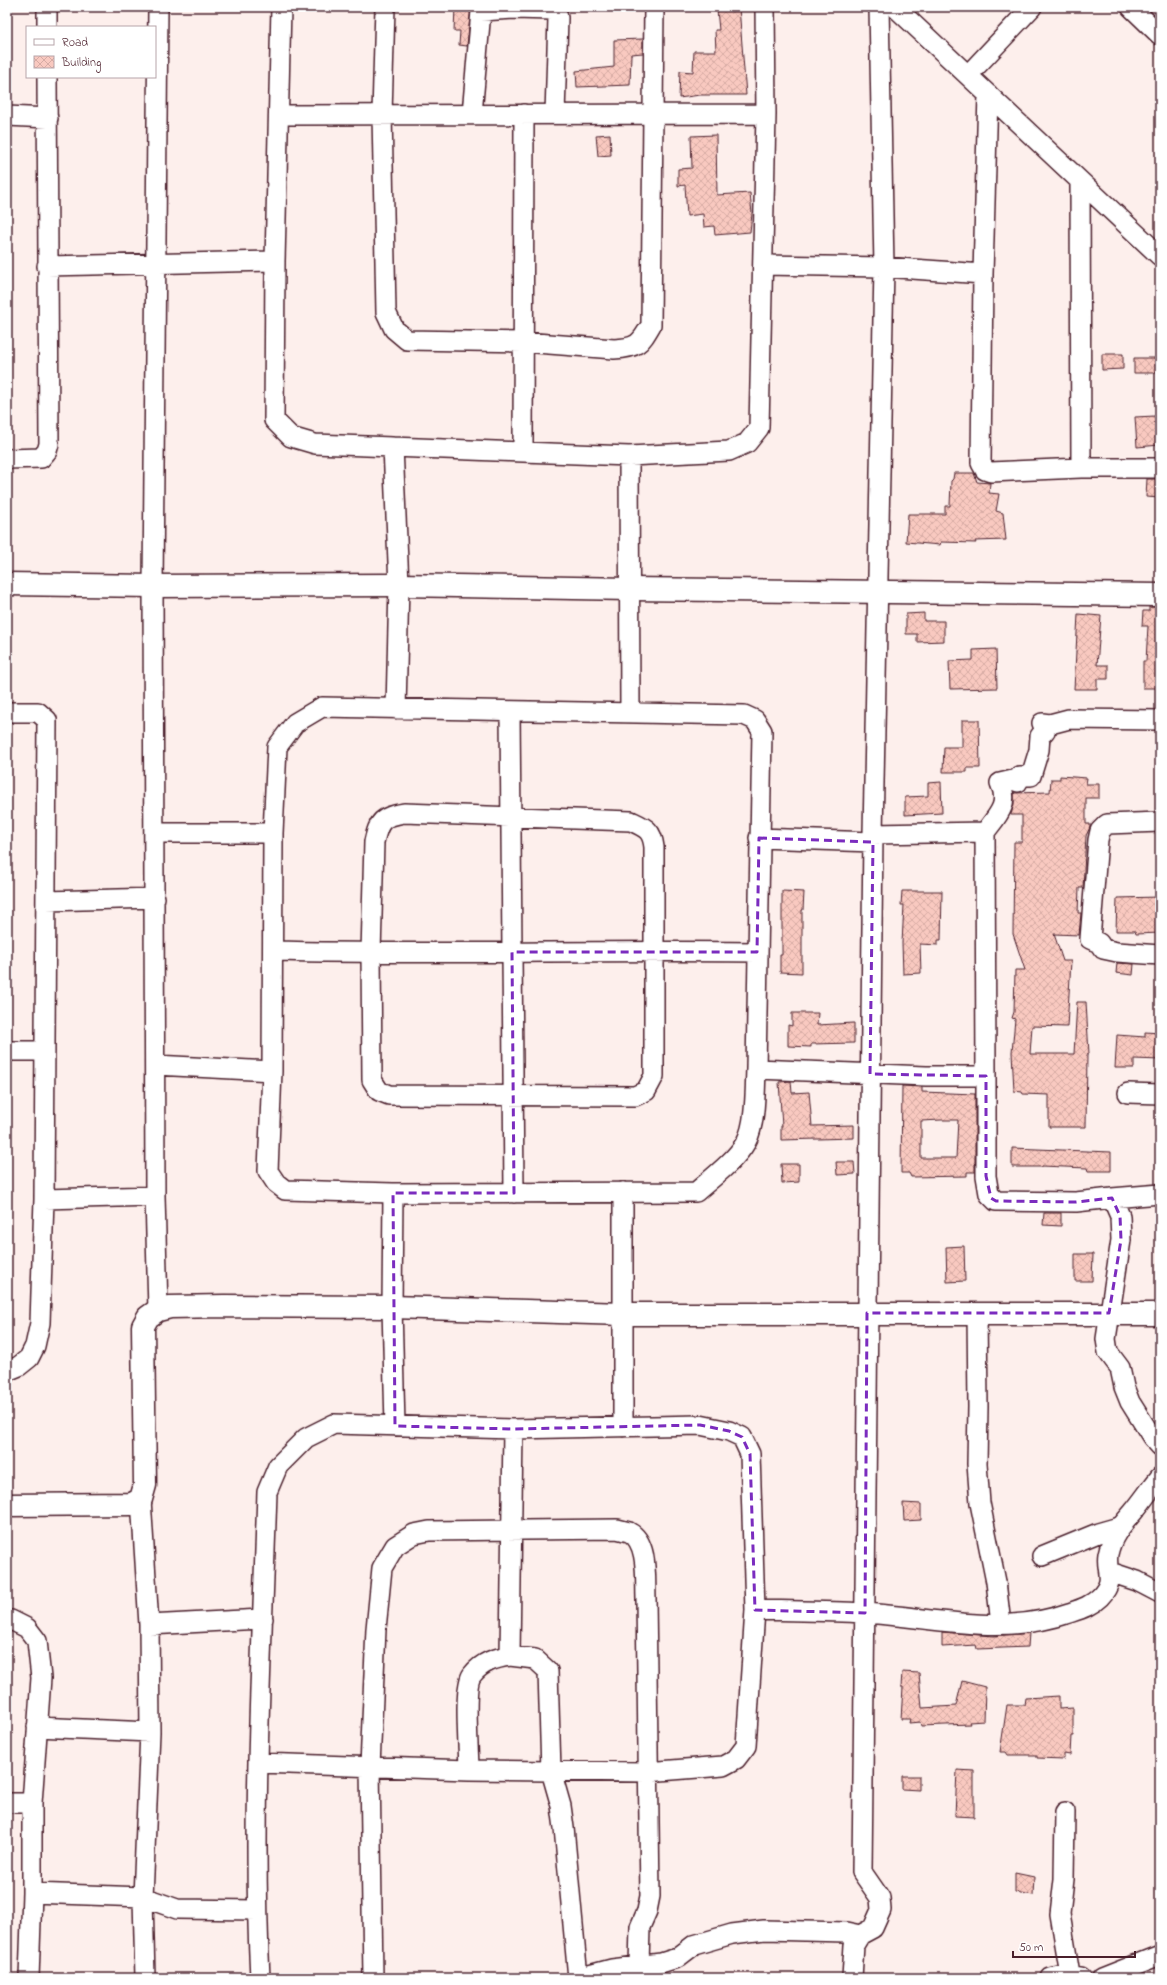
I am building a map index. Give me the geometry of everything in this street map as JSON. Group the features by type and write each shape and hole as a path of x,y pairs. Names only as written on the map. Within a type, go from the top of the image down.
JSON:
{"street":[{"path":"47,7 47,26"},
{"path":"158,7 153,586 155,1196 158,1310"},
{"path":"281,7 275,261 274,420 291,437 315,444 629,456 729,451 747,443 759,428 766,114 764,7"},
{"path":"385,7 382,114 386,312 394,329 408,340 524,342 614,349 627,349 642,341 651,325 654,7"},
{"path":"852,1978 854,1945 860,1936 873,1928 881,1910 880,1898 862,1872 876,591 884,267 879,7"},
{"path":"895,7 1160,256"},
{"path":"968,75 1032,7"},
{"path":"1131,7 1160,35"},
{"path":"472,114 481,11 514,8 552,10 556,13 558,18 554,114"},
{"path":"7,459 41,458 47,451 48,444 47,78"},
{"path":"988,94 983,274 982,467 991,472 1081,468 1160,468"},
{"path":"523,451 524,114"},
{"path":"279,115 766,114"},
{"path":"7,116 48,118"},
{"path":"1080,182 1081,468"},
{"path":"48,266 275,261"},
{"path":"763,265 884,267 983,274"},
{"path":"393,447 399,585 396,709"},
{"path":"629,456 630,712"},
{"path":"7,584 153,586 399,585 630,589 1160,594"},
{"path":"322,707 510,711 744,715 755,720 762,731 756,1070 754,1113 746,1142 727,1164 696,1192 394,1193 285,1190 276,1183 268,1171 272,1071 273,834 277,747 295,723 322,707"},
{"path":"510,711 509,817 514,1097 514,1193"},
{"path":"7,712 38,712 47,720 44,1199 40,1323 35,1346 29,1358 19,1366 7,1371"},
{"path":"1160,720 1069,719 1050,724 1042,722 1045,731 1040,736 1039,750 1031,776 1020,776 1018,782 1013,780 1000,783 1003,791 1004,802 999,813 985,832 986,1176 989,1194 991,1198 996,1201 1076,1202 1160,1194"},
{"path":"404,813 631,821 645,827 653,836 654,847 654,951 654,1076 646,1091 635,1096 514,1097 389,1095 379,1090 372,1080 371,953 374,842 378,827 387,816 404,813"},
{"path":"1160,822 1107,824 1103,827 1099,836 1095,866 1090,939 1099,943 1103,949 1117,952 1160,954"},
{"path":"759,838 873,838 985,832"},
{"path":"154,833 273,834"},
{"path":"46,901 155,898"},
{"path":"273,951 371,953 654,951 757,952"},
{"path":"7,1051 45,1051"},
{"path":"155,1065 272,1071"},
{"path":"756,1070 986,1076"},
{"path":"1128,1093 1160,1094"},
{"path":"623,1192 623,1427"},
{"path":"394,1193 392,1307 395,1426"},
{"path":"44,1199 155,1196"},
{"path":"1112,1198 1120,1216 1121,1240 1109,1313 1106,1339 1108,1352 1120,1368 1124,1387 1130,1402 1152,1437 1160,1446"},
{"path":"145,1978 143,1897 150,1732 149,1626 141,1499 145,1485 143,1326 148,1316 158,1310 170,1307 224,1306 392,1307 623,1314 1160,1314"},
{"path":"977,1313 977,1464 980,1503 996,1582 1001,1624"},
{"path":"259,1763 469,1770 648,1772 723,1766 736,1759 746,1746 755,1610 750,1454 742,1437 729,1431 700,1425 513,1429 334,1424 306,1438 278,1466 267,1492 259,1763 257,1910 260,1978"},
{"path":"510,1656 513,1429"},
{"path":"755,1610 865,1613 936,1622 1001,1624 1049,1620 1091,1606 1108,1586 1110,1572 1107,1562 1108,1553 1119,1526 1134,1511 1160,1477"},
{"path":"7,1505 132,1504 141,1499"},
{"path":"1042,1556 1119,1526"},
{"path":"373,1978 370,1766 376,1629 382,1568 395,1546 414,1534 430,1531 617,1529 630,1533 639,1543 644,1556 646,1598 650,1896 647,1910 640,1927 639,1965"},
{"path":"1110,1572 1137,1581 1160,1593"},
{"path":"149,1626 263,1619"},
{"path":"7,1620 11,1620 26,1628 37,1641 41,1678 32,1804 32,1893 29,1978"},
{"path":"469,1770 467,1691 471,1676 484,1663 499,1657 510,1656 535,1659 548,1671 551,1771 561,1806 564,1828 578,1978 612,1969 661,1963 677,1958 694,1945 732,1934 764,1930 846,1932 860,1936"},
{"path":"37,1727 150,1732"},
{"path":"7,1803 32,1804"},
{"path":"1051,1978 1063,1974 1076,1977 1060,1914 1064,1879 1065,1812"},
{"path":"32,1893 143,1897 177,1909 257,1910"},
{"path":"1102,1978 1160,1955"}],"highlighted area":[{"path":"759,838 873,842 870,1074 986,1076 986,1176 991,1198 996,1201 1076,1202 1112,1198 1120,1216 1121,1240 1109,1313 867,1313 865,1613 755,1610 750,1454 742,1437 729,1431 700,1425 513,1429 395,1426 393,1193 514,1193 512,952 757,952"}],"building":[{"path":"455,7 471,7 467,46 459,45 460,31 454,31"},
{"path":"739,7 746,95 700,95 679,98 680,71 693,72 694,51 716,51 715,30 719,30 717,10"},
{"path":"643,39 643,53 631,54 630,85 577,87 576,71 614,67 614,40"},
{"path":"610,134 611,155 598,156 596,135"},
{"path":"716,135 717,195 750,193 752,214 750,232 715,235 714,226 704,227 703,214 687,216 685,185 678,186 678,169 692,168 691,136"},
{"path":"1102,354 1123,354 1123,369 1102,370"},
{"path":"1134,358 1160,358 1160,373 1134,373"},
{"path":"1155,416 1160,445 1137,447 1135,417"},
{"path":"954,473 974,473 977,482 990,483 989,493 999,494 996,511 1003,513 1006,540 975,541 976,543 941,542 940,545 906,542 908,514 945,514 945,506 950,506 951,481"},
{"path":"1147,479 1160,479 1160,498 1146,497"},
{"path":"1149,607 1160,607 1160,688 1143,688 1143,661 1146,661 1148,626 1142,626 1143,611 1149,611"},
{"path":"924,613 924,621 944,621 944,641 917,642 917,634 906,634 906,614"},
{"path":"1078,614 1101,616 1097,665 1108,665 1108,679 1097,679 1097,689 1074,689"},
{"path":"996,649 997,688 950,689 949,661 973,660 973,650"},
{"path":"962,720 979,720 980,768 967,768 967,772 943,772 944,747 962,747"},
{"path":"1060,776 1087,778 1086,784 1099,784 1099,798 1086,798 1086,824 1090,824 1090,827 1086,836 1083,888 1079,888 1078,913 1081,913 1079,935 1054,934 1063,961 1071,961 1067,1027 1032,1026 1030,1054 1074,1054 1077,1002 1086,1002 1089,1054 1087,1055 1086,1127 1049,1127 1049,1095 1023,1094 1022,1092 1014,1091 1012,1052 1015,1019 1012,1018 1014,1012 1015,970 1025,970 1013,934 1014,842 1022,842 1022,815 1011,815 1014,804 1014,793 1050,792 1051,779 1060,779"},
{"path":"941,782 942,813 905,815 905,797 928,796 928,783"},
{"path":"782,891 804,892 802,910 802,973 780,972 780,955 782,955"},
{"path":"902,891 942,891 941,940 938,940 938,945 920,944 921,973 903,974 902,943 904,905 901,905"},
{"path":"1160,897 1160,933 1136,934 1135,931 1116,931 1117,898"},
{"path":"1117,963 1134,964 1133,975 1116,973"},
{"path":"792,1013 818,1013 817,1025 854,1023 854,1043 811,1044 811,1047 788,1046 788,1025 792,1026"},
{"path":"1145,1032 1160,1033 1160,1060 1134,1059 1134,1068 1115,1068 1117,1035 1145,1037"},
{"path":"791,1081 792,1093 809,1092 812,1126 854,1125 854,1138 781,1140 782,1126 779,1082"},
{"path":"902,1086 922,1087 922,1092 975,1094 975,1172 967,1172 967,1176 911,1177 909,1173 901,1173","holes":["958,1120 956,1158 921,1158 921,1121"]},
{"path":"1012,1148 1111,1152 1111,1171 1088,1171 1087,1168 1042,1166 1012,1167"},
{"path":"836,1162 854,1162 855,1174 837,1175"},
{"path":"781,1164 799,1164 799,1182 782,1183"},
{"path":"1044,1213 1061,1213 1061,1226 1043,1225"},
{"path":"964,1246 965,1281 947,1282 946,1247"},
{"path":"1075,1254 1093,1254 1092,1281 1075,1281"},
{"path":"903,1503 921,1504 921,1520 904,1521"},
{"path":"942,1632 993,1636 1029,1633 1028,1647 977,1649 976,1645 942,1647"},
{"path":"902,1672 919,1673 922,1708 956,1706 962,1681 985,1687 984,1721 969,1722 970,1724 921,1726 920,1722 909,1723 910,1719 901,1719 903,1687 901,1687"},
{"path":"1059,1696 1059,1709 1073,1708 1073,1736 1071,1736 1070,1755 1064,1754 1064,1759 1037,1758 1037,1755 1008,1755 1006,1752 1000,1752 1007,1705 1024,1705 1025,1698"},
{"path":"957,1770 974,1771 974,1817 955,1816"},
{"path":"902,1776 919,1776 919,1790 902,1789"},
{"path":"1015,1873 1034,1877 1033,1895 1015,1892"}]}
